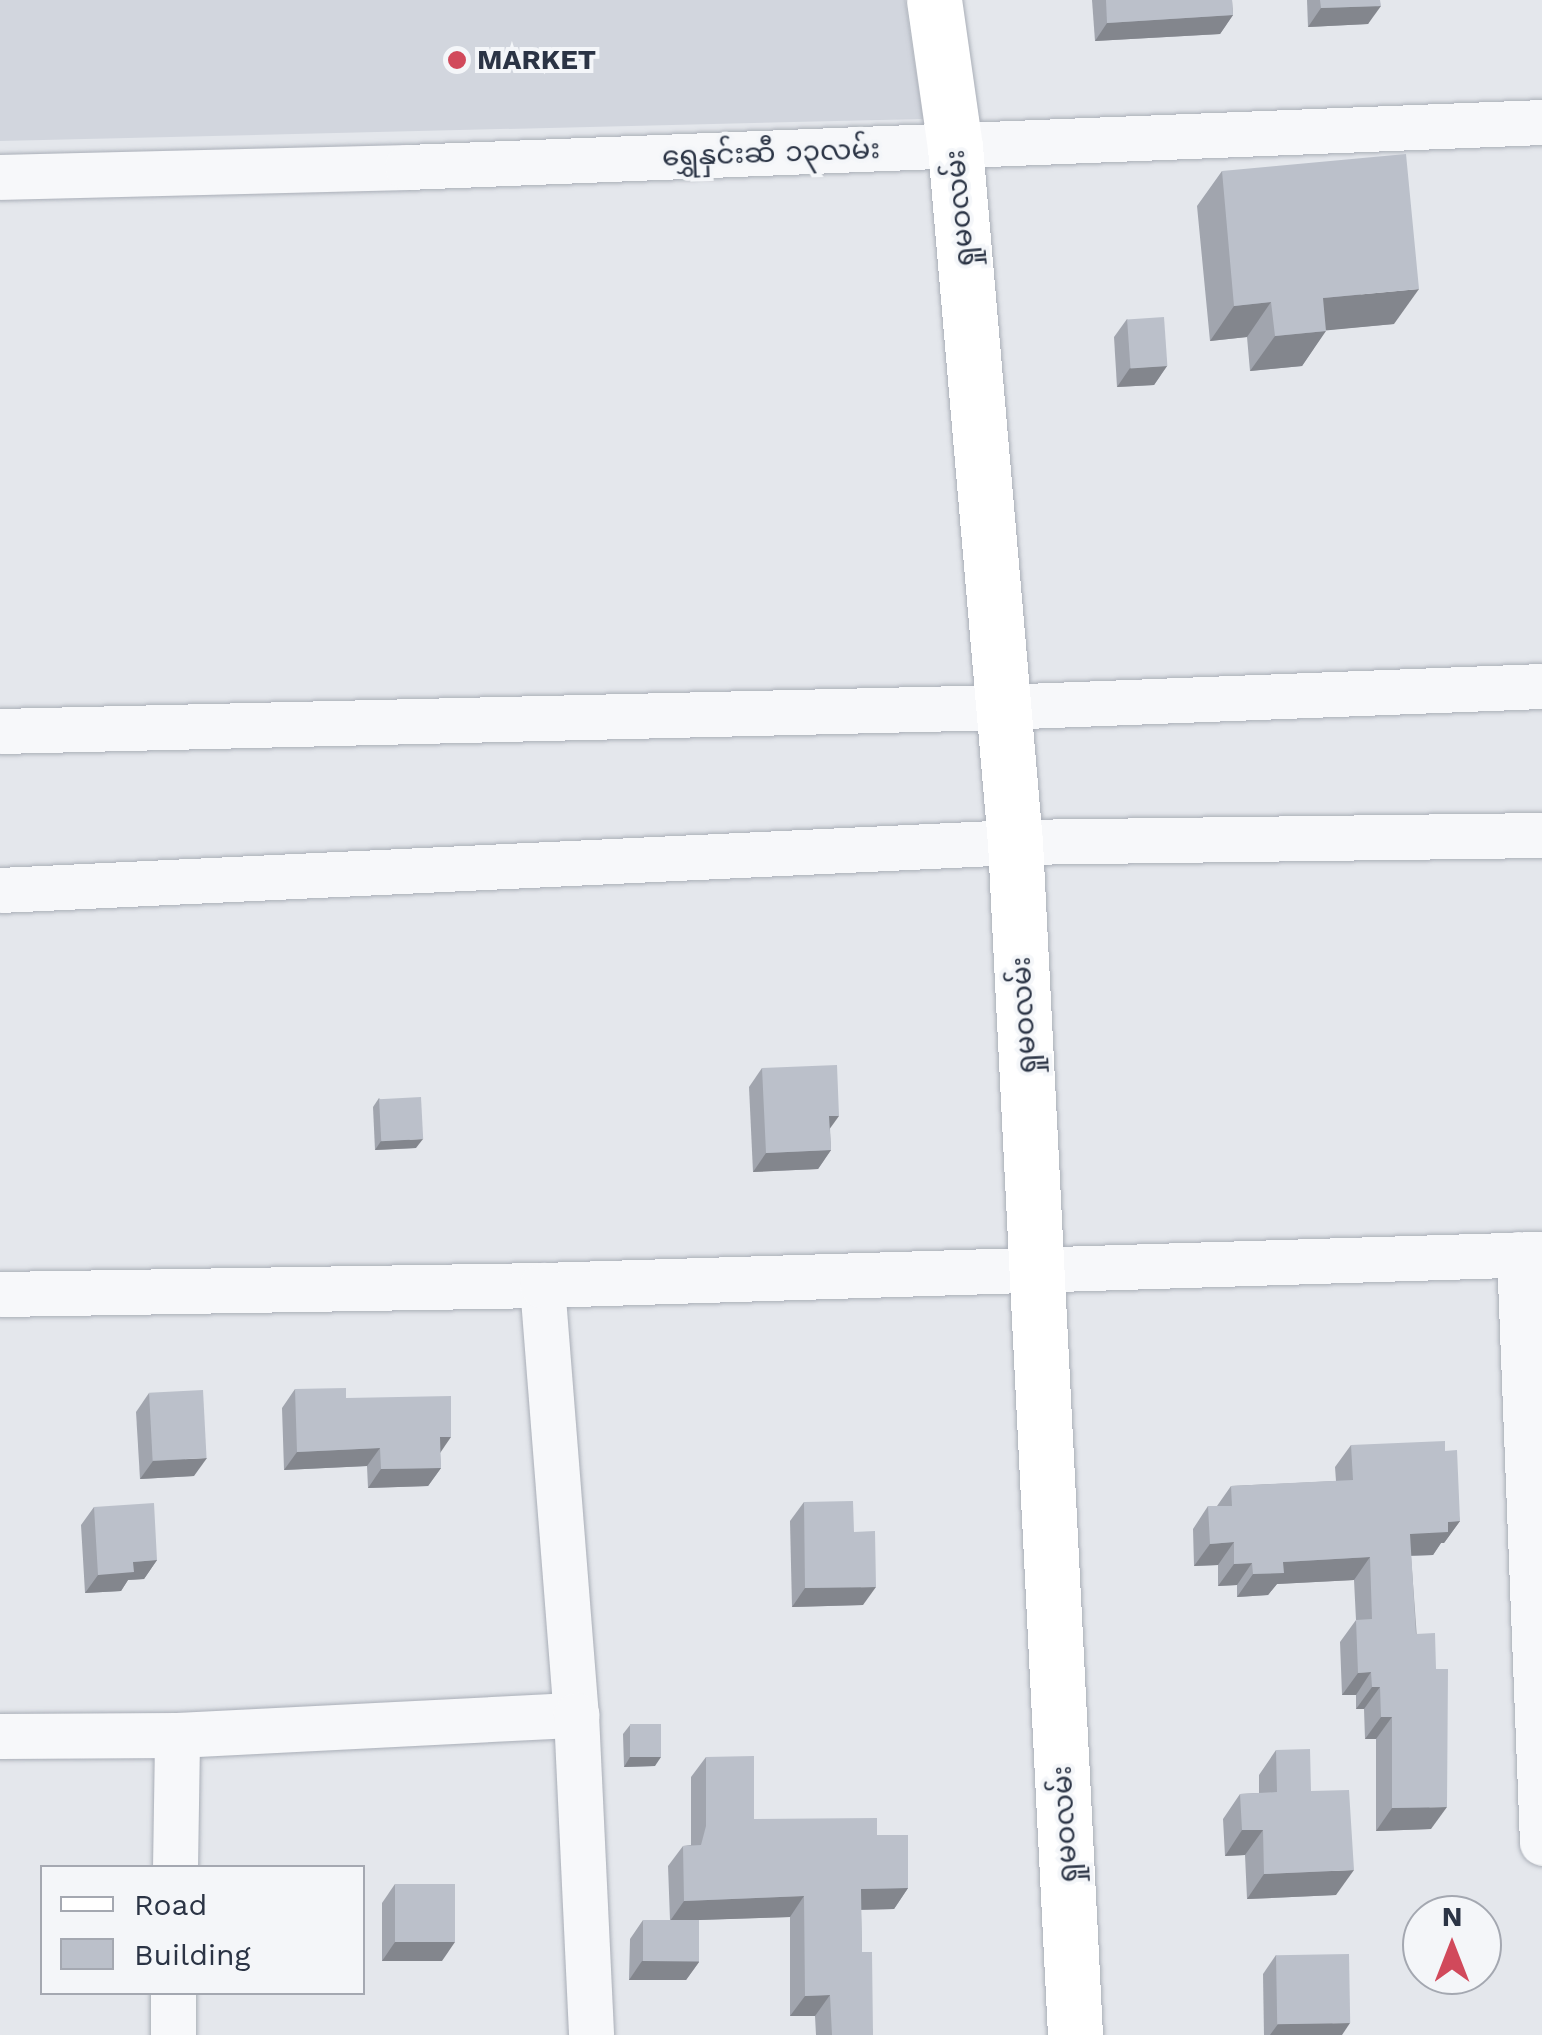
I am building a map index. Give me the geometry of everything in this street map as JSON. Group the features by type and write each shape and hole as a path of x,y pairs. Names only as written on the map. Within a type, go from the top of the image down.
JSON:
{"street":[{"name":"ရှုမဝလမ်း","path":"934,0 956,146 1000,707 1015,842 1076,2035"},
{"name":"ရွှေနှင်းဆီ ၁၃လမ်း","path":"0,176 956,146 1542,122"},
{"path":"0,731 1000,707 1542,686"},
{"path":"0,890 1015,842 1542,836"},
{"path":"0,1294 542,1285 1530,1254 1542,1843"},
{"path":"542,1285 576,1715 591,2035"},
{"path":"0,1736 177,1735 576,1715"},
{"path":"175,1865 177,1735"},
{"path":"173,2035 174,1995"}],"shaded area":[{"name":"MARKET","path":"0,0 905,0 923,119 0,141"}],"building":[{"path":"1106,0 1232,0 1233,15 1107,23"},
{"path":"1320,0 1380,0 1381,6 1321,8"},
{"path":"1406,154 1419,289 1323,298 1326,331 1275,336 1271,302 1234,306 1222,171"},
{"path":"1164,317 1167,366 1131,368 1127,320"},
{"path":"837,1065 839,1116 829,1116 831,1150 766,1153 762,1068"},
{"path":"421,1097 423,1139 381,1141 379,1099"},
{"path":"346,1388 346,1398 451,1396 451,1437 440,1437 441,1468 381,1469 380,1448 297,1452 295,1389"},
{"path":"203,1390 207,1458 153,1461 149,1393"},
{"path":"1445,1441 1445,1451 1457,1450 1460,1521 1448,1522 1448,1532 1410,1534 1416,1634 1435,1633 1436,1669 1448,1669 1447,1807 1392,1808 1392,1717 1381,1717 1380,1687 1372,1687 1371,1672 1358,1673 1356,1620 1372,1619 1370,1557 1283,1562 1284,1573 1253,1574 1252,1563 1234,1564 1234,1542 1210,1544 1208,1506 1232,1506 1231,1486 1353,1480 1351,1445"},
{"path":"853,1501 854,1532 875,1531 876,1587 805,1588 804,1502"},
{"path":"154,1503 157,1560 133,1562 134,1572 98,1575 94,1507"},
{"path":"630,1724 661,1724 661,1757 630,1757"},
{"path":"1310,1749 1311,1791 1349,1790 1354,1870 1264,1874 1263,1830 1242,1830 1240,1794 1277,1792 1276,1750"},
{"path":"754,1756 754,1819 877,1818 877,1835 908,1835 908,1888 861,1889 862,1952 872,1952 873,2035 832,2035 830,1995 805,1996 804,1896 684,1901 683,1846 701,1845 706,1826 706,1757"},
{"path":"395,1884 455,1884 455,1942 395,1942"},
{"path":"643,1920 699,1920 699,1961 643,1961"},
{"path":"1349,1954 1350,2023 1277,2024 1276,1955"}],"place":[{"name":"MARKET","path":"457,60"}]}
